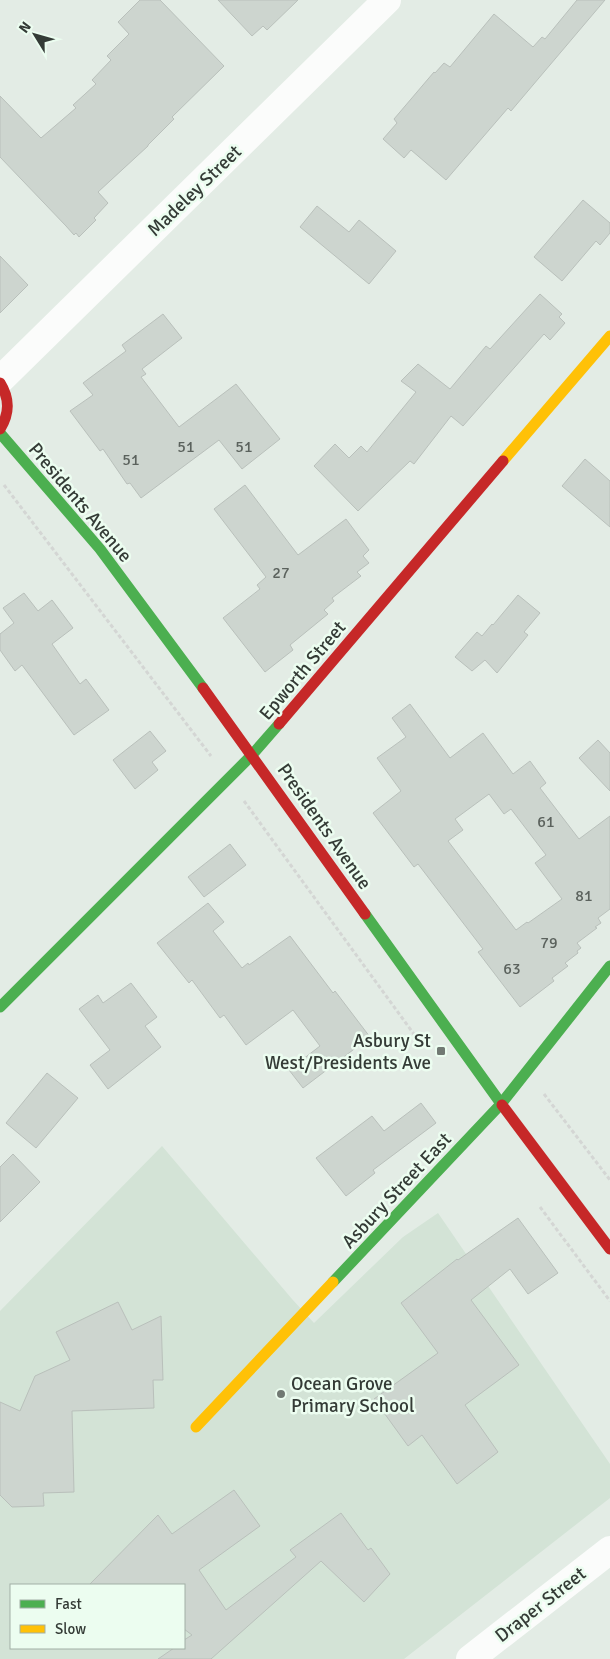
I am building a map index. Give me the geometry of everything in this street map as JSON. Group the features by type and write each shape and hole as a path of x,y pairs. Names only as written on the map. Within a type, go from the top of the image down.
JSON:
{"street":[{"name":"Madeley Street","path":"0,381 387,0"},
{"name":"Epworth Street","path":"0,1007 252,755 610,336"},
{"path":"0,381 7,393 9,406 6,420 0,428"},
{"name":"Presidents Avenue","path":"0,433 100,549 252,755 501,1104 610,1249"},
{"name":"Asbury Street East","path":"196,1426 501,1104 610,966"},
{"name":"Draper Street","path":"470,1659 610,1550"}],"path":[{"path":"0,479 228,779 422,1046"},
{"path":"527,1072 610,1180"},
{"path":"539,1206 610,1301"}],"shaded area":[{"name":"Ocean Grove Primary School","path":"162,1146 314,1323 403,1237 438,1213 610,1464 610,1498 404,1659 0,1659 0,1311"}],"building":[{"path":"140,0 160,0 224,66 172,117 174,119 148,146 98,192 108,203 94,218 96,220 79,237 76,233 74,235 0,157 0,96 41,138 76,108 73,105 96,84 92,80 111,60 107,56 129,34 118,22"},
{"path":"218,0 298,0 267,30 263,26 252,36"},
{"path":"577,0 605,0 511,111 508,108 446,180 411,150 404,158 383,139 397,123 394,119 434,72 444,63 450,67 494,14 533,47 542,37 545,39"},
{"path":"583,200 610,223 610,233 600,245 596,241 562,281 534,257"},
{"path":"317,206 349,232 359,220 396,251 369,284 300,227"},
{"path":"0,256 28,285 0,313"},
{"path":"540,294 562,314 559,317 565,323 550,340 544,334 463,426 451,416 414,464 410,461 358,511 314,466 335,444 349,458 361,446 367,452 416,392 401,381 418,364 450,389 486,346 490,349"},
{"path":"163,314 182,338 142,369 146,374 141,377 179,427 236,384 280,439 242,469 219,440 141,498 130,483 127,484 103,449 100,451 70,411 93,395 83,383 126,351 122,345"},
{"path":"585,459 610,481 610,527 562,486"},
{"path":"245,485 298,555 346,519 369,550 363,556 369,563 357,572 361,576 332,598 334,601 324,610 328,614 290,645 293,650 265,672 223,618 260,589 257,585 266,577 214,509"},
{"path":"24,593 38,611 52,600 73,628 52,644 80,684 86,679 109,710 74,735 22,665 15,671 0,650 0,634 14,623 3,608"},
{"path":"518,595 540,613 524,632 528,635 497,673 485,660 472,671 455,657 477,632 482,636"},
{"path":"410,704 450,758 483,733 513,774 530,761 546,783 540,788 579,839 610,816 610,909 598,918 601,923 595,927 597,928 577,943 581,948 577,951 578,953 565,963 568,966 552,978 554,981 520,1007 478,952 483,949 418,864 414,867 373,813 401,791 377,758 406,737 392,718","holes":["489,794 504,814 511,809 546,855 535,863 562,899 516,930 448,841 463,830 455,819"]},
{"path":"150,731 166,751 152,762 158,770 135,789 113,760"},
{"path":"598,740 610,753 610,791 579,758"},
{"path":"230,844 246,865 204,897 188,877"},
{"path":"208,903 224,922 213,931 242,968 290,936 333,993 335,991 370,1037 303,1088 289,1070 320,1046 293,1010 246,1045 224,1015 220,1018 192,980 189,983 157,943"},
{"path":"131,983 157,1017 145,1026 161,1047 108,1089 90,1065 110,1050 79,1009 98,995 103,1003"},
{"path":"47,1073 78,1098 36,1148 6,1123"},
{"path":"421,1103 436,1123 373,1170 375,1173 346,1196 316,1158 372,1116 384,1131"},
{"path":"13,1154 40,1182 0,1222 0,1167"},
{"path":"518,1218 558,1273 528,1294 510,1269 471,1300 519,1365 465,1405 498,1452 457,1484 422,1435 408,1446 374,1399 438,1353 401,1303 457,1259"},
{"path":"118,1302 132,1330 161,1316 163,1380 153,1380 154,1408 72,1411 74,1492 43,1493 44,1506 12,1507 0,1495 0,1402 20,1411 35,1376 70,1360 56,1332"},
{"path":"234,1490 260,1526 199,1570 226,1610 296,1557 290,1550 341,1513 368,1550 371,1548 390,1574 364,1602 321,1561 211,1659 158,1659 173,1649 185,1649 185,1639 192,1635 185,1630 185,1584 90,1584 158,1515 172,1534"}],"traffic: fast":[{"path":"0,433 100,549 203,688"},
{"path":"0,1007 252,755 279,724"},
{"path":"365,914 502,1105"},
{"path":"333,1282 501,1104 610,966"}],"traffic: slow":[{"path":"503,461 610,336"},
{"path":"196,1427 333,1282"}],"traffic: jam":[{"path":"0,383 6,395 8,406 6,417 0,429"},
{"path":"279,724 503,461"},
{"path":"203,688 365,914"},
{"path":"502,1105 610,1249"}],"place":[{"name":"Asbury St West/Presidents Ave","path":"441,1051"},
{"name":"Ocean Grove Primary School","path":"281,1394"}]}
